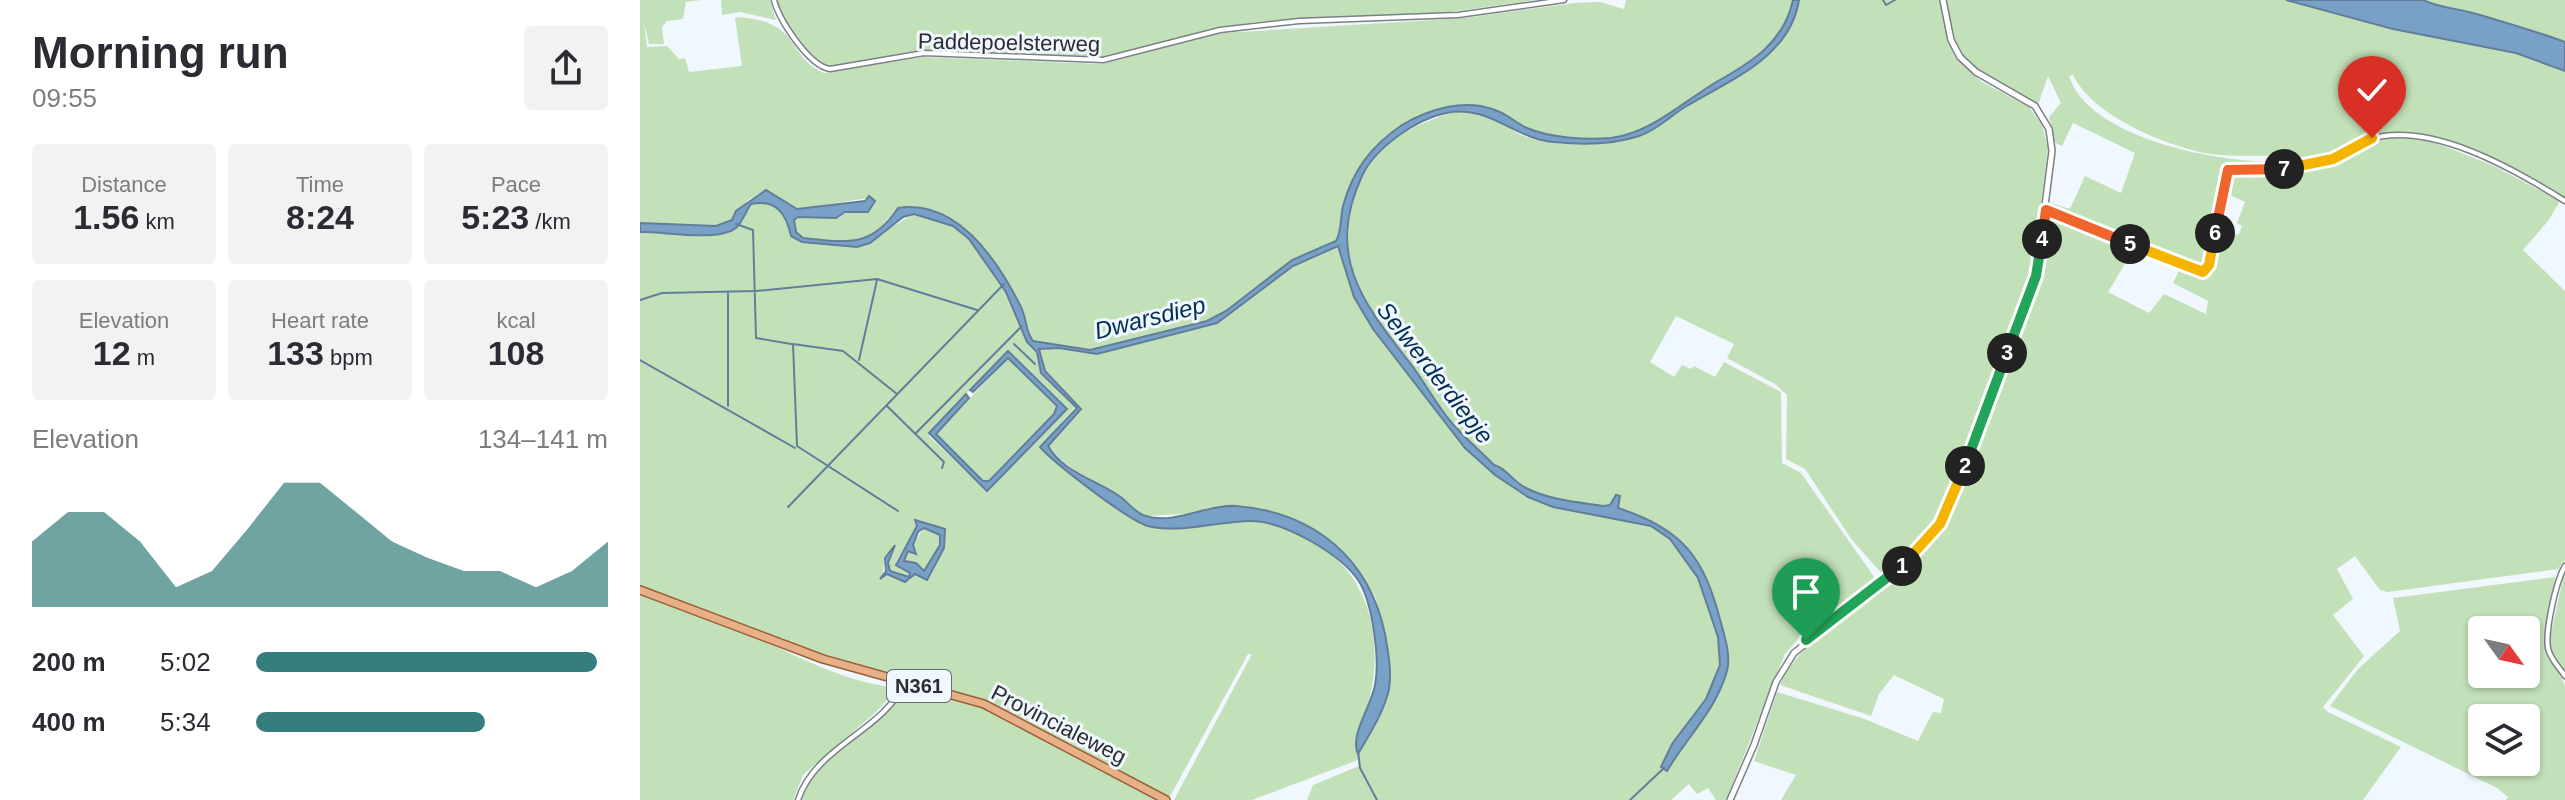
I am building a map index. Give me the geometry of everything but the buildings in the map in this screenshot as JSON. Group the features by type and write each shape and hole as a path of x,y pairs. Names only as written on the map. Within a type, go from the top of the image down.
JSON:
{"main road":[{"name":"Provincialeweg","path":"640,590 823,659 958,695 1000,711 1166,800"}],"street":[{"name":"Paddepoelsterweg","path":"774,0 783,25 815,62 830,69 924,53 1103,60 1220,30 1299,21 1458,15 1564,0"},
{"path":"1730,800 1755,744 1776,682 1790,658 1810,636 1919,551 1945,517 2036,276 2052,151 2045,120 2031,102 1976,72 1963,61 1951,40 1943,0"},
{"path":"2046,210 2203,272 2209,265 2224,176 2228,170 2313,165 2333,159 2372,138 2409,134 2440,140 2486,159 2565,201"},
{"path":"2565,566 2558,577 2548,644 2551,657 2565,676"},
{"path":"798,800 809,774 895,700 904,682"}],"green space":[{"path":"640,0 701,0 686,2 683,19 667,21 662,27 664,44 649,44 644,22 647,47 667,46 679,59 685,58 689,72 742,66 735,18 738,17 773,25 791,40 812,66 824,73 924,57 1102,64 1222,33 1464,18 1574,3 1600,2 1624,9 1626,0 1793,0 1782,28 1765,49 1657,121 1631,133 1595,139 1560,136 1527,128 1496,110 1472,106 1436,111 1402,125 1381,140 1358,170 1343,206 1336,241 1292,260 1226,311 1207,321 1090,350 1033,341 1027,331 1024,311 963,226 919,207 895,211 878,230 859,242 802,238 796,233 794,219 821,215 830,217 861,210 866,212 875,201 869,198 797,209 766,190 748,200 732,220 717,226 640,223"},
{"path":"721,0 770,0 776,20 740,12 722,15"},
{"path":"776,0 1537,0 1449,12 1255,22 1206,30 1101,58 915,51 826,67 796,38"},
{"path":"1799,0 1940,0 1948,36 1960,62 1982,82 2029,107 2042,125 2048,148 2033,267 1957,476 1931,530 1883,575 1852,540 1805,469 1786,459 1787,395 1775,384 1727,358 1734,344 1676,316 1650,362 1674,377 1682,365 1691,369 1694,366 1715,377 1724,362 1781,392 1782,463 1801,473 1877,581 1799,638 1785,654 1726,800 1716,800 1708,788 1697,794 1689,784 1671,800 1307,800 1313,785 1359,766 1358,760 1252,800 1174,800 1252,654 1248,654 1169,798 988,703 784,642 783,637 780,641 640,588 640,232 704,236 740,222 751,204 760,203 778,210 791,236 857,247 914,214 953,226 969,239 1006,292 1027,342 1037,352 1040,369 1076,406 1040,447 1061,466 1109,503 1148,526 1175,528 1230,520 1257,521 1296,533 1327,551 1350,575 1366,603 1373,635 1374,670 1368,706 1355,742 1360,752 1389,688 1389,656 1375,596 1339,547 1262,510 1145,516 1077,472 1052,453 1048,446 1081,408 1045,371 1039,349 1059,348 1097,354 1217,323 1293,266 1338,246 1345,271 1346,226 1359,183 1371,164 1403,133 1446,114 1470,111 1490,116 1519,134 1539,141 1587,144 1630,139 1727,84 1763,59 1782,39 1796,14","holes":["1008,351 1066,409 987,491 929,436 931,430","917,526 943,531 941,550 933,567 924,577 915,574 909,581 887,573 882,579 885,558 893,548 888,563 890,571 909,577 911,573 896,564"]},
{"path":"1945,0 2286,0 2393,29 2516,53 2565,71 2565,200 2472,150 2447,141 2396,133 2371,137 2338,156 2320,162 2282,167 2229,168 2220,183 2207,267 2201,271 2049,210 2049,202 2070,209 2085,176 2121,193 2135,153 2073,123 2062,146 2055,143 2049,117 2061,103 2048,76 2038,105 1978,70 1962,56 1954,41","holes":["2073,75 2083,90 2114,116 2153,137 2174,144 2211,154 2286,156 2284,161 2259,161 2196,153 2162,144 2103,117 2082,98 2069,76"]},
{"path":"2423,0 2565,0 2565,42 2466,11"},
{"path":"2419,136 2494,166 2560,201 2548,221 2523,250 2565,291 2565,560 2558,569 2388,592 2380,590 2355,556 2337,569 2353,599 2333,615 2364,656 2323,707 2401,747 2363,800 1781,800 1796,775 1754,761 1777,692 1862,718 1918,741 1933,712 1941,713 1944,699 1894,675 1879,694 1871,716 1780,685 1796,659 1816,638 1912,562 1933,541 1951,516 2040,275 2048,215 2134,249 2108,292 2149,313 2164,294 2206,314 2208,301 2173,283 2180,268 2201,277 2212,270 2218,229 2232,236 2239,234 2242,226 2237,223 2245,202 2224,192 2228,172 2295,170 2335,160 2370,140"},
{"path":"1008,358 1058,409 986,483 936,434"},
{"path":"924,528 940,535 940,544 925,571 904,561 908,551 917,552 912,545"},
{"path":"2565,569 2565,674 2550,652 2549,643"},
{"path":"2555,577 2547,639 2565,686 2565,800 2506,800 2508,797 2497,788 2473,776 2540,776 2540,704 2468,704 2468,774 2330,706 2358,669 2400,631 2393,598"},
{"path":"640,594 729,626 841,675 897,688 876,712 803,775 793,800 640,800"},
{"path":"910,685 986,708 1162,800 800,800 813,773"}],"water":[{"path":"1793,0 1799,0 1793,20 1771,52 1738,77 1645,133 1608,143 1554,142 1526,135 1475,113 1446,113 1422,121 1386,145 1362,176 1351,205 1347,232 1355,279 1379,323 1461,433 1494,465 1520,484 1543,495 1604,506 1610,505 1616,495 1620,496 1618,508 1640,516 1675,536 1698,563 1714,600 1726,641 1728,665 1716,698 1667,771 1661,767 1672,744 1706,699 1720,665 1718,637 1698,578 1670,539 1651,526 1553,507 1528,497 1495,475 1465,448 1373,329 1354,297 1338,246 1293,266 1217,323 1097,354 1059,348 1039,349 1045,371 1081,409 1048,446 1062,463 1113,492 1146,516 1168,518 1225,506 1264,510 1313,529 1334,544 1351,562 1366,583 1377,607 1390,668 1384,706 1358,754 1356,738 1373,693 1377,662 1372,619 1365,593 1352,572 1327,551 1296,533 1264,523 1251,521 1173,529 1148,526 1109,503 1048,455 1040,447 1077,408 1041,373 1037,352 1027,342 1006,292 969,239 953,226 914,214 903,217 870,243 857,247 802,242 791,236 783,214 773,206 760,203 751,204 739,225 729,232 705,235 640,232 640,223 716,226 732,220 736,211 766,190 797,209 865,201 869,196 875,201 868,212 845,212 836,218 798,217 794,220 796,232 803,238 856,240 878,231 898,208 920,208 939,213 957,223 988,253 1021,307 1033,341 1090,350 1207,321 1226,311 1292,260 1336,241 1343,206 1358,170 1381,141 1413,119 1447,107 1472,105 1495,110 1527,128 1546,134 1591,139 1626,135 1667,115 1754,58 1782,28"},
{"path":"2286,0 2423,0 2565,42 2565,71 2516,53 2393,29"},
{"path":"1008,351 1067,409 987,491 929,433 966,394 969,398 936,434 983,481 989,481 1054,414 1057,406 1008,358 973,392 970,390"},
{"path":"915,520 945,529 944,548 927,580 915,574 905,582 887,574 880,579 886,571 885,558 895,545 888,563 890,571 909,577 910,573 896,565 917,526","holes":["924,528 940,535 940,545 924,571 916,563 904,561 908,551 916,554 913,545 918,532"]}],"waterway":[{"path":"1883,0 1886,5 1895,0"},
{"path":"736,224 753,230 756,338 791,344"},
{"path":"640,300 662,293 756,291 877,279 977,310"},
{"path":"859,360 877,280"},
{"path":"788,507 1004,284"},
{"path":"728,292 728,406"},
{"path":"916,433 1022,326"},
{"path":"897,394 843,351 793,344 797,446 898,511"},
{"path":"1014,344 1035,364"},
{"path":"640,360 795,448"},
{"path":"887,406 944,462 942,468"},
{"name":"Selwerderdiepje","path":"1358,751 1360,768 1377,800"},
{"name":"Selwerderdiepje","path":"1630,800 1664,768"}],"route":[{"path":"1806,640 1919,551 1945,517 2036,276 2046,210 2203,272 2209,265 2224,176 2228,170 2313,165 2333,159 2372,138"}],"water label":[{"name":"Dwarsdiep","path":"1150,318"}]}
